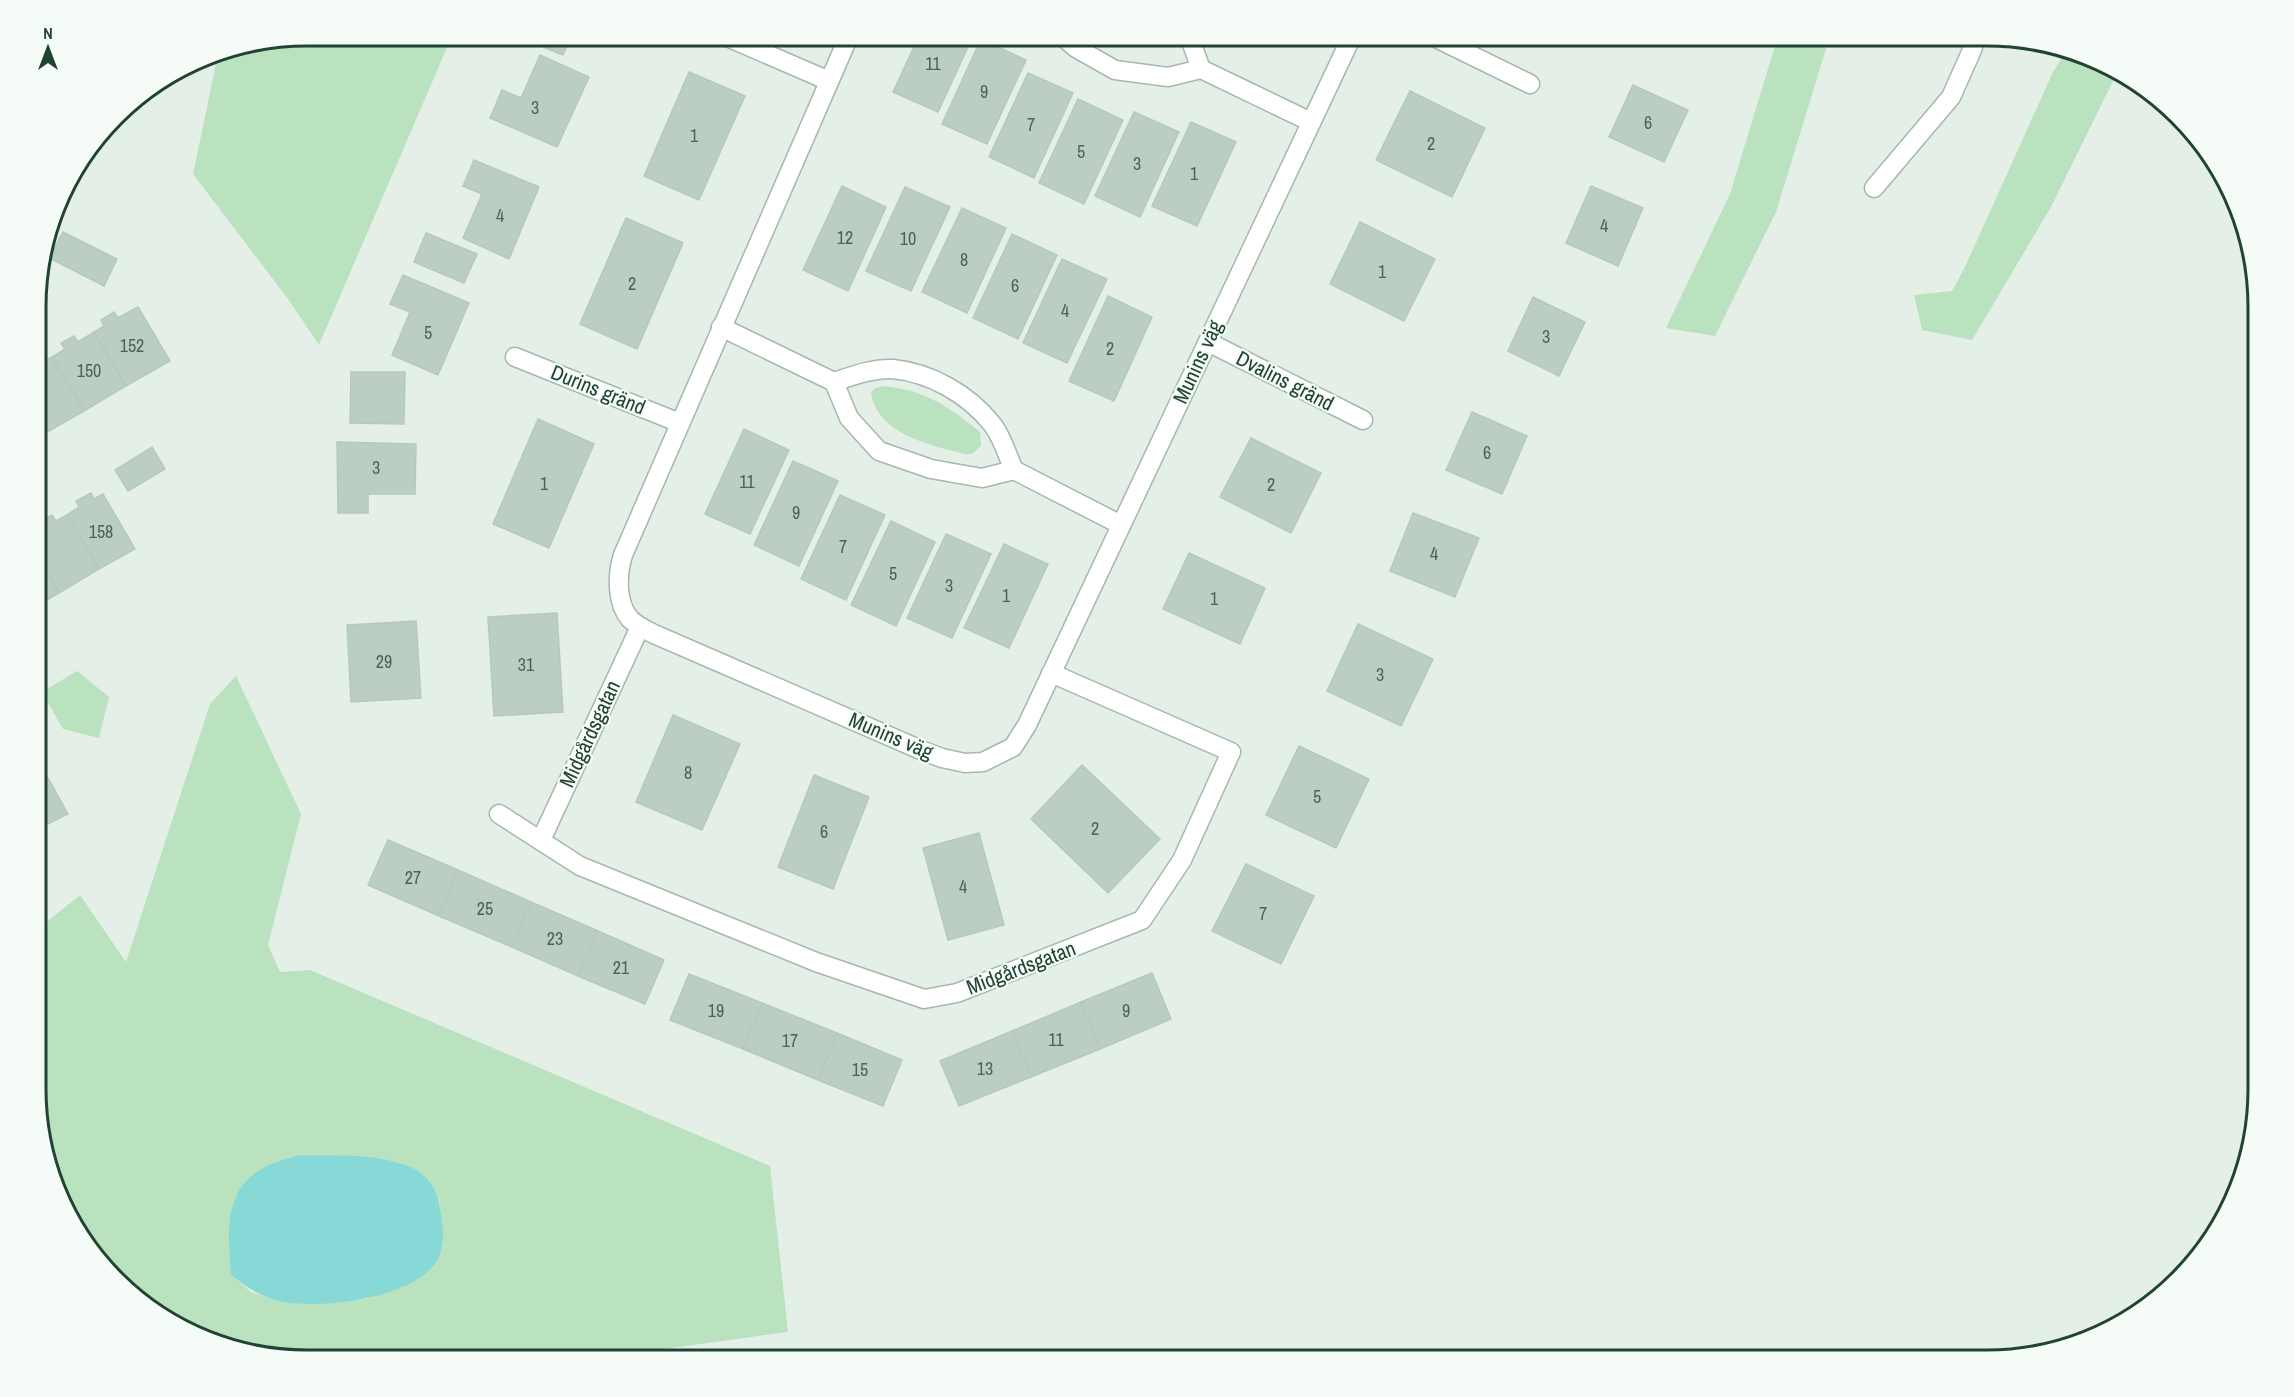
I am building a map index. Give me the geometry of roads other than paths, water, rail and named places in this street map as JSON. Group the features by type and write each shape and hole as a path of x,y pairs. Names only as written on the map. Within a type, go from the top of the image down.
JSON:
{"street":[{"path":"748,46 829,81"},
{"path":"640,627 630,619 624,608 620,587 620,565 721,327 845,46"},
{"path":"1074,46 1115,70 1168,77 1201,69 1311,122"},
{"path":"1193,46 1201,69"},
{"name":"Munins väg","path":"640,627 942,758 965,763 983,762 1013,747 1027,725 1052,673 1347,46"},
{"path":"1452,46 1530,84"},
{"path":"1874,188 1951,97 1973,46"},
{"path":"721,327 834,382 849,418 879,451 931,469 982,478 1014,470"},
{"name":"Dvalins gränd","path":"1208,342 1363,420"},
{"name":"Durins gränd","path":"515,357 680,423"},
{"path":"834,382 865,372 891,369 929,377 962,395 993,424 1014,470 1121,525"},
{"name":"Midgårdsgatan","path":"541,840 640,627"},
{"name":"Midgårdsgatan","path":"499,814 580,866 827,966 924,999 957,993 1142,920 1182,860 1231,752 1052,673"}],"water":[{"path":"300,1155 353,1156 392,1161 412,1168 424,1176 436,1193 442,1223 441,1252 434,1265 421,1277 384,1294 338,1303 279,1301 253,1291 231,1275 229,1231 236,1196 245,1183 258,1171 276,1162"}]}
